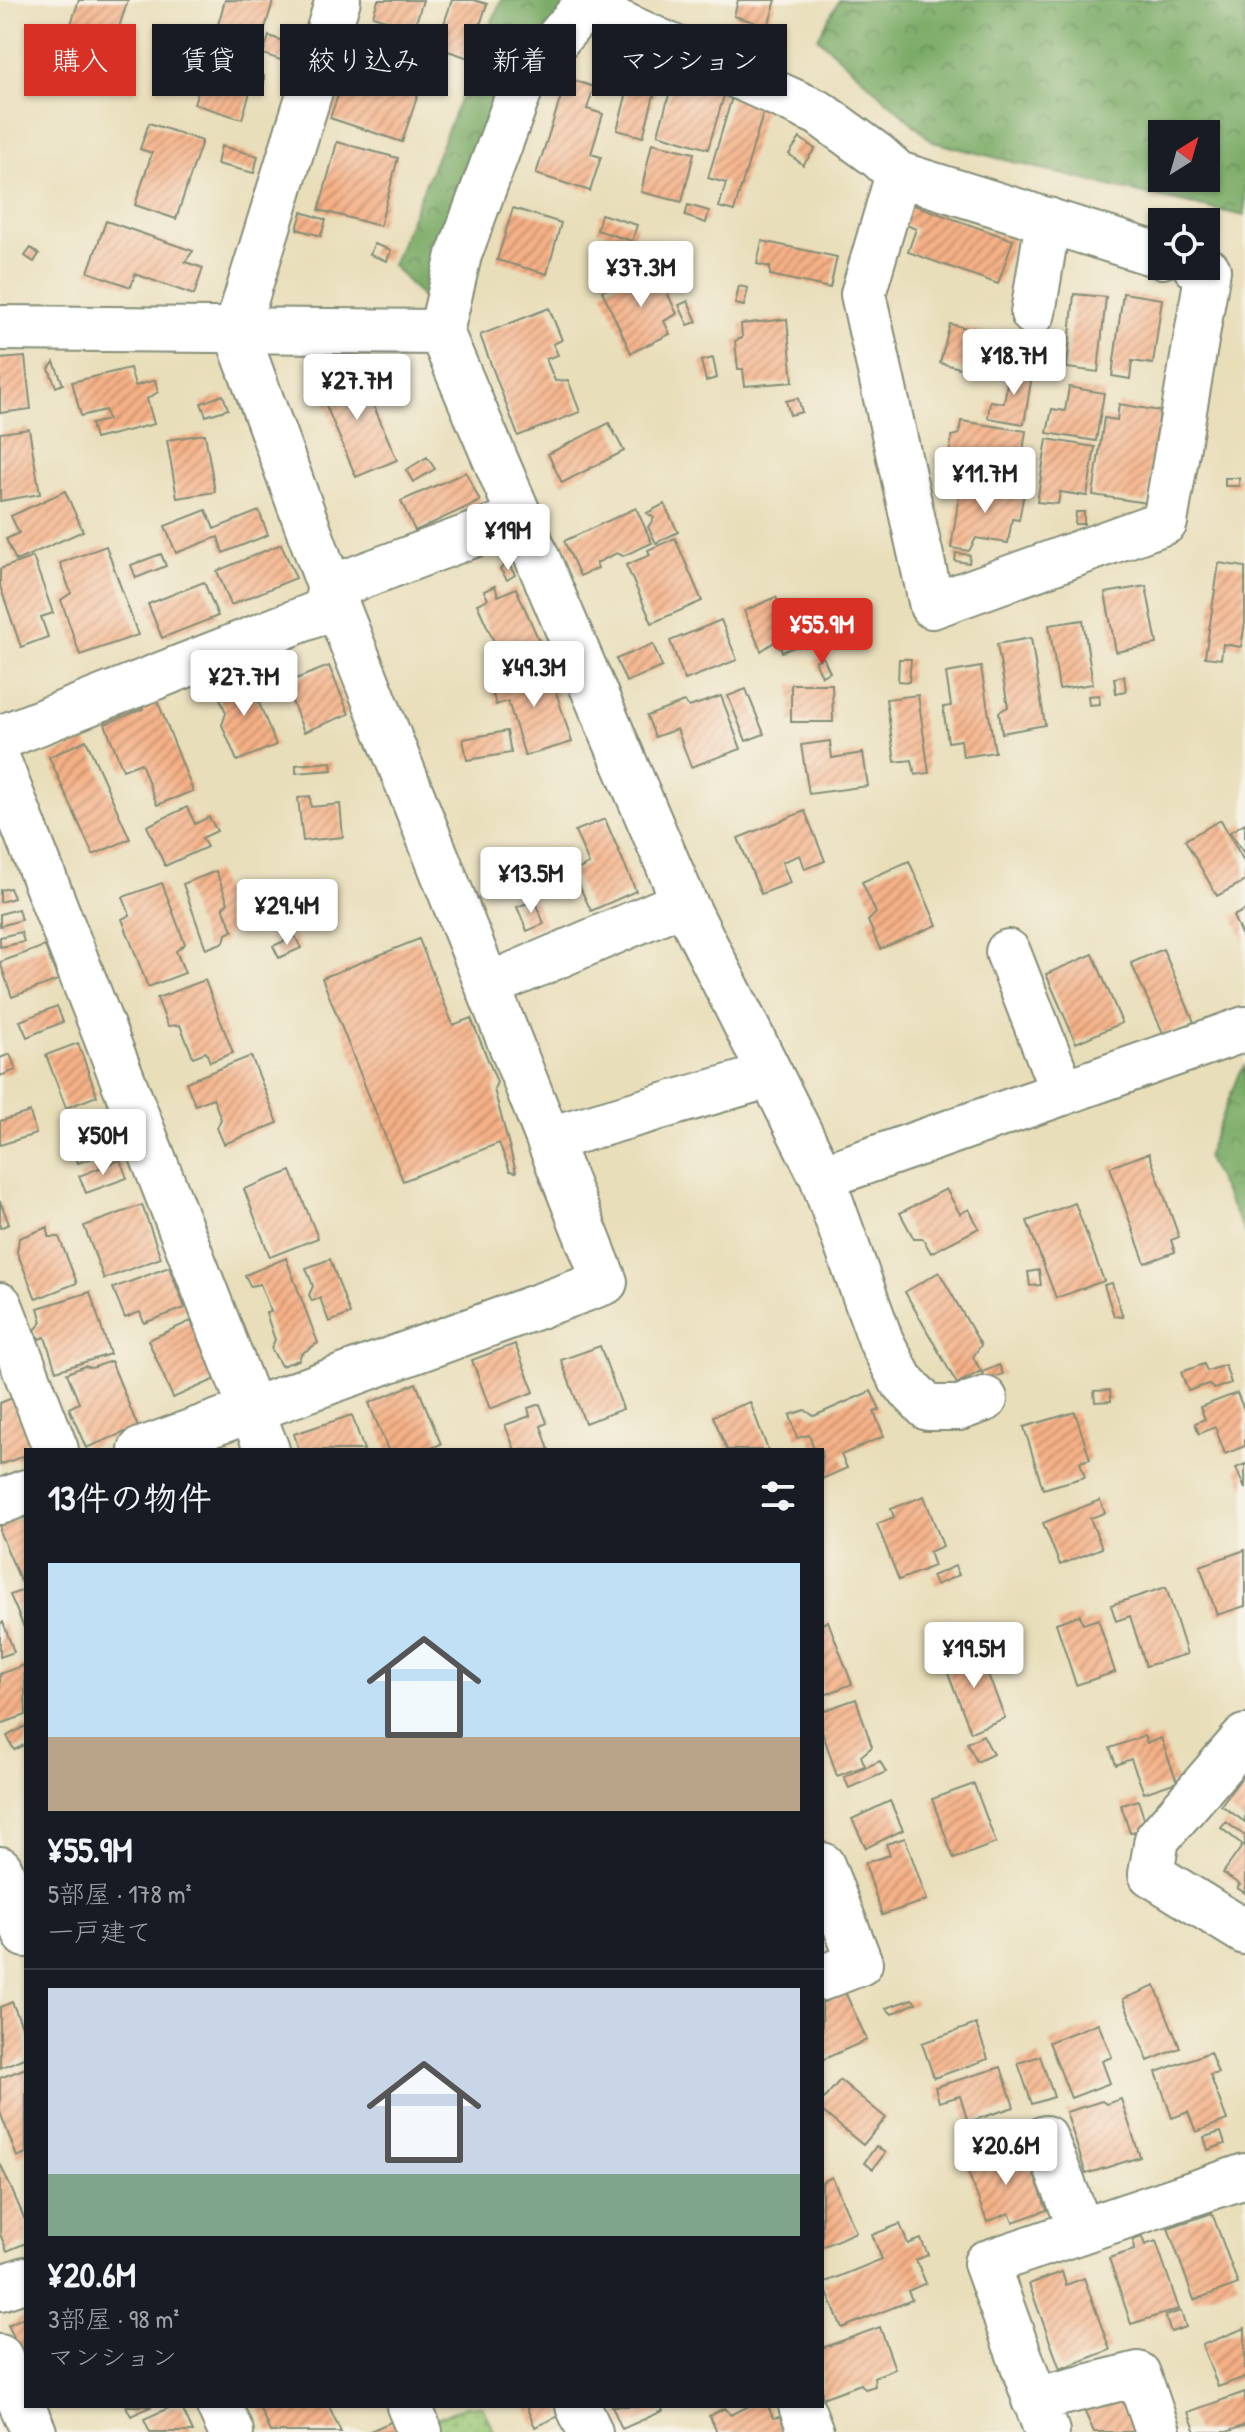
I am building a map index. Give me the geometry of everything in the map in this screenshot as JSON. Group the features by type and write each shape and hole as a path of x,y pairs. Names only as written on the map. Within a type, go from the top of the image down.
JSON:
{"street":[{"path":"146,1448 605,1282 330,588 236,331 338,0"},
{"path":"985,1399 959,1408 928,1408 901,1380 881,1341 822,1177 684,902 441,332 459,255 524,79 586,4 819,113 898,174 1148,252"},
{"path":"898,174 863,294 932,606 1165,522 1206,280"},
{"path":"1033,313 1048,220"},
{"path":"0,328 441,332"},
{"path":"330,588 519,518"},
{"path":"266,1448 2,738 324,611 330,588"},
{"path":"489,985 684,902"},
{"path":"1008,952 1063,1093"},
{"path":"822,1177 1245,1029"},
{"path":"549,1139 771,1075"},
{"path":"0,1305 55,1448"},
{"path":"0,1502 24,1493"},
{"path":"1245,1737 1157,1839 1151,1874 1245,1932"},
{"path":"0,1869 24,1930"},
{"path":"824,1870 860,1963 824,1977"},
{"path":"1045,2138 1081,2230"},
{"path":"1158,2432 1138,2374 1040,2416 986,2263 1081,2230 1242,2186"},
{"path":"0,2288 24,2280"},
{"path":"0,2357 34,2432"},
{"path":"220,2408 231,2432"},
{"path":"410,2408 420,2432"},
{"path":"579,2408 590,2432"},
{"path":"802,2408 811,2432"}],"green space":[{"path":"501,0 593,0 576,30 576,24 491,24"},
{"path":"839,0 1245,0 1245,216 933,142 818,38"},
{"path":"464,90 464,96 539,96 429,305 392,265"},
{"path":"1245,1066 1245,1233 1206,1157 1239,1073"},
{"path":"461,2408 483,2408 494,2432 433,2432 428,2422"}],"building":[{"path":"79,0 128,0 120,24 71,24"},
{"path":"225,0 273,1 264,32 264,24 218,24"},
{"path":"378,0 423,0 416,24 398,24 373,16"},
{"path":"452,0 474,0 487,4 480,24 464,24 464,56 448,51 448,24 444,24"},
{"path":"738,0 776,0 769,24 753,24 734,16"},
{"path":"269,36 280,40 280,60 264,54"},
{"path":"576,81 592,86 587,109 603,114 591,154 601,157 590,191 536,174 561,96 576,96"},
{"path":"196,96 249,96 242,119 194,104"},
{"path":"338,96 417,96 402,142 330,118"},
{"path":"626,96 654,96 643,137 617,130"},
{"path":"669,96 724,96 708,149 658,134"},
{"path":"732,97 765,107 734,211 719,207 726,183 708,178"},
{"path":"149,123 202,141 176,219 135,205 152,153 140,149"},
{"path":"800,138 815,149 803,165 789,154"},
{"path":"337,142 398,158 380,226 319,210"},
{"path":"652,143 694,153 682,202 641,192"},
{"path":"221,146 258,156 254,173 217,164"},
{"path":"911,204 1013,240 998,284 908,252 916,229 904,224"},
{"path":"688,205 709,211 706,223 685,216"},
{"path":"513,208 561,223 547,274 497,260"},
{"path":"302,212 326,220 321,236 297,229"},
{"path":"601,214 637,225 632,241 597,230"},
{"path":"106,221 193,251 185,262 203,268 194,295 135,274 131,287 88,272"},
{"path":"762,241 837,257 830,288 770,275 770,267 757,264"},
{"path":"374,244 391,250 387,261 370,255"},
{"path":"31,248 39,254 34,262 25,256"},
{"path":"655,266 677,314 664,321 670,334 631,353 602,291"},
{"path":"739,286 748,288 744,306 735,304"},
{"path":"1123,293 1162,299 1153,364 1132,361 1130,379 1112,376"},
{"path":"1074,294 1106,297 1098,372 1067,368"},
{"path":"688,301 697,322 688,325 679,305"},
{"path":"549,308 562,340 553,344 558,355 546,359 555,381 568,380 580,412 518,436 480,335"},
{"path":"787,319 793,382 745,386 743,369 738,369 735,341 742,338 741,324"},
{"path":"950,324 994,335 984,374 940,363"},
{"path":"25,357 31,409 0,413 0,359"},
{"path":"713,358 717,378 706,381 701,361"},
{"path":"54,362 63,384 56,387 49,369"},
{"path":"1010,365 1033,369 1024,424 988,418 990,401 1004,403"},
{"path":"357,367 397,460 356,477 317,384"},
{"path":"130,368 135,386 155,380 158,392 147,399 154,424 95,439 91,424 108,420 105,410 81,416 72,382"},
{"path":"1069,387 1104,393 1096,441 1047,433 1052,409 1065,411"},
{"path":"223,395 228,409 206,416 201,403"},
{"path":"798,398 802,412 790,415 786,401"},
{"path":"1119,404 1160,411 1147,503 1093,495 1104,418 1117,420"},
{"path":"961,421 1026,431 1019,479 947,468 952,436 959,434"},
{"path":"609,423 624,451 562,483 548,454"},
{"path":"29,429 40,494 0,501 0,433"},
{"path":"205,434 215,492 177,498 167,440"},
{"path":"1047,439 1095,447 1087,496 1060,492 1058,504 1037,502"},
{"path":"427,457 435,469 413,482 406,470"},
{"path":"466,472 480,501 415,531 401,501"},
{"path":"1225,478 1239,478 1239,486 1225,486"},
{"path":"961,483 1024,493 1019,520 1012,519 1008,543 976,538 969,551 951,548"},
{"path":"65,491 83,531 16,561 6,539 19,533 11,516"},
{"path":"664,504 678,532 656,543 648,527 654,518 647,513"},
{"path":"636,508 652,543 623,556 617,553 596,563 598,568 580,576 564,541"},
{"path":"206,510 214,529 259,511 268,535 223,553 218,537 176,553 165,526"},
{"path":"1076,512 1084,512 1084,524 1075,524"},
{"path":"675,538 702,601 652,623 626,565 650,555 648,550"},
{"path":"281,544 296,578 231,605 217,571"},
{"path":"106,546 138,635 80,655 61,600 71,593 60,563"},
{"path":"956,553 970,555 969,563 955,561"},
{"path":"161,554 166,566 136,578 131,565"},
{"path":"33,557 53,613 41,617 48,637 21,647 0,586 0,569"},
{"path":"508,563 515,575 507,580 500,569"},
{"path":"1219,563 1245,567 1245,623 1241,647 1223,644 1221,659 1205,657"},
{"path":"204,582 218,616 162,638 148,604"},
{"path":"495,586 498,596 516,588 540,643 502,660 477,604 488,599 484,591"},
{"path":"1146,586 1157,644 1116,652 1105,593"},
{"path":"776,597 797,646 782,652 777,640 761,651 744,611"},
{"path":"721,620 737,660 685,680 670,641"},
{"path":"1083,620 1093,684 1059,689 1049,625"},
{"path":"1031,638 1045,725 1002,733 999,712 1008,707 997,644"},
{"path":"653,644 662,667 626,682 616,659"},
{"path":"823,657 830,672 822,676 815,661"},
{"path":"899,659 911,659 909,682 898,681"},
{"path":"547,664 572,742 525,756 508,701 496,705 489,681"},
{"path":"329,666 349,714 304,732 285,683"},
{"path":"981,667 995,752 963,757 961,740 948,742 943,707 951,706 946,673"},
{"path":"247,673 276,745 237,761 222,725 226,713 215,686"},
{"path":"1124,676 1126,691 1116,693 1114,678"},
{"path":"791,684 832,684 833,722 791,722"},
{"path":"746,689 764,734 746,741 728,696"},
{"path":"154,692 193,791 157,805 141,763 123,770 105,724 143,709 139,697"},
{"path":"918,695 929,773 915,775 912,760 895,762 886,699"},
{"path":"1099,695 1100,704 1089,705 1088,696"},
{"path":"721,696 741,749 691,767 677,729 655,737 647,716 684,702 689,707"},
{"path":"507,731 511,753 467,760 463,739"},
{"path":"86,740 130,839 93,855 49,757"},
{"path":"830,741 832,758 863,753 868,786 809,794 801,745"},
{"path":"331,762 332,770 296,773 296,765"},
{"path":"310,796 311,807 340,804 343,837 303,841 298,798"},
{"path":"187,807 195,824 209,817 217,831 202,838 207,847 165,866 147,826"},
{"path":"805,811 825,861 805,869 800,855 782,862 790,883 761,894 738,838"},
{"path":"605,819 636,891 591,911 573,872 589,864 575,831"},
{"path":"1221,820 1245,863 1245,881 1217,896 1185,840"},
{"path":"1245,823 1245,855 1230,832"},
{"path":"909,861 937,925 880,949 868,921 876,913 862,882"},
{"path":"216,871 228,903 223,907 233,931 226,934 224,942 206,949 183,884"},
{"path":"162,883 185,944 176,951 185,973 148,987 122,919 130,915 123,897"},
{"path":"10,888 14,898 0,902 0,890"},
{"path":"535,900 544,924 527,931 517,907"},
{"path":"18,909 21,920 0,926 0,914"},
{"path":"1245,910 1245,943 1233,916"},
{"path":"21,932 24,942 0,947 0,937"},
{"path":"295,936 301,948 279,958 273,946"},
{"path":"419,939 453,1025 471,1018 497,1082 494,1089 516,1172 510,1171 499,1143 403,1181 322,978"},
{"path":"45,946 58,980 12,997 0,962"},
{"path":"1163,949 1194,1022 1164,1035 1131,963"},
{"path":"1093,954 1122,1023 1076,1043 1046,974"},
{"path":"205,980 233,1053 210,1062 206,1052 193,1057 180,1025 168,1026 157,998"},
{"path":"57,1006 63,1022 27,1037 20,1021"},
{"path":"78,1043 97,1096 66,1108 46,1055"},
{"path":"10,1054 16,1070 0,1076 0,1058"},
{"path":"251,1056 278,1123 224,1144 217,1128 221,1119 213,1098 195,1105 186,1082"},
{"path":"30,1112 36,1134 0,1145 0,1121"},
{"path":"107,1116 118,1149 78,1163 66,1131"},
{"path":"1149,1153 1179,1237 1171,1240 1175,1252 1145,1263 1110,1167"},
{"path":"120,1160 127,1178 86,1193 79,1176"},
{"path":"291,1171 318,1238 270,1257 244,1189"},
{"path":"946,1189 960,1214 969,1209 979,1228 931,1253 923,1239 914,1239 900,1213"},
{"path":"0,1201 9,1224 0,1228"},
{"path":"1075,1203 1104,1281 1056,1298 1027,1221"},
{"path":"142,1205 161,1258 104,1279 84,1226"},
{"path":"48,1227 48,1237 59,1237 77,1283 36,1299 17,1252 19,1238"},
{"path":"286,1258 318,1343 301,1354 299,1360 281,1366 271,1348 275,1340 266,1313 271,1312 260,1284 250,1286 245,1275"},
{"path":"330,1259 350,1314 329,1322 320,1298 312,1301 309,1295 313,1286 306,1268"},
{"path":"169,1267 185,1308 144,1323 140,1312 125,1318 113,1288"},
{"path":"1039,1270 1041,1285 1030,1286 1028,1272"},
{"path":"939,1272 981,1345 973,1357 981,1371 957,1384 905,1292"},
{"path":"1112,1283 1123,1317 1114,1316 1104,1285"},
{"path":"90,1292 110,1354 56,1371 45,1337 39,1339 35,1330 42,1322 38,1308"},
{"path":"191,1321 216,1379 173,1398 148,1340"},
{"path":"515,1344 534,1392 490,1409 472,1360"},
{"path":"600,1346 623,1409 585,1423 561,1360"},
{"path":"111,1361 138,1427 86,1448 69,1408 79,1403 67,1373"},
{"path":"1204,1364 1207,1371 1225,1365 1231,1383 1214,1389 1208,1384 1188,1391 1181,1372"},
{"path":"999,1365 1003,1374 985,1380 982,1372"},
{"path":"416,1383 441,1444 432,1448 387,1448 369,1403"},
{"path":"1110,1390 1111,1401 1095,1402 1094,1391"},
{"path":"871,1391 880,1410 874,1412 884,1436 841,1455 847,1468 824,1478 824,1448 812,1448 809,1435 797,1438 790,1415 805,1410 814,1416"},
{"path":"1237,1393 1245,1412 1245,1446 1225,1454 1215,1427 1199,1434 1195,1423 1205,1419 1200,1407"},
{"path":"12,1398 31,1448 24,1448 24,1456 0,1465 0,1403"},
{"path":"750,1402 767,1448 726,1448 713,1416"},
{"path":"540,1404 547,1423 541,1426 548,1448 514,1448 505,1425 530,1416 528,1408"},
{"path":"1075,1412 1090,1459 1080,1462 1085,1477 1043,1489 1024,1427"},
{"path":"352,1415 363,1448 298,1448 294,1434"},
{"path":"1245,1464 1245,1489 1236,1468"},
{"path":"924,1496 943,1546 929,1552 934,1566 899,1580 877,1524 894,1517 891,1509"},
{"path":"1100,1500 1105,1513 1090,1518 1102,1548 1060,1565 1043,1523"},
{"path":"24,1516 24,1581 21,1582 0,1533 0,1526"},
{"path":"1245,1550 1245,1606 1217,1615 1200,1566"},
{"path":"955,1566 959,1575 936,1585 932,1576"},
{"path":"1166,1587 1187,1654 1146,1666 1130,1616 1116,1621 1111,1605"},
{"path":"24,1590 24,1627 10,1595"},
{"path":"1080,1615 1083,1624 1098,1619 1115,1672 1076,1685 1056,1623"},
{"path":"828,1621 852,1684 824,1695 824,1623"},
{"path":"3,1622 14,1652 0,1657 0,1623"},
{"path":"978,1649 1005,1718 971,1732 944,1663"},
{"path":"24,1665 24,1716 0,1724 0,1674"},
{"path":"856,1699 872,1747 861,1756 865,1766 837,1776 824,1737 824,1710"},
{"path":"24,1727 24,1745 14,1750 7,1736"},
{"path":"983,1735 993,1754 977,1762 967,1743"},
{"path":"1144,1736 1147,1743 1161,1738 1177,1782 1144,1793 1131,1759 1116,1765 1110,1748"},
{"path":"880,1761 886,1772 849,1788 844,1777"},
{"path":"1245,1773 1245,1822 1221,1805"},
{"path":"974,1784 996,1843 954,1859 932,1799"},
{"path":"1138,1800 1147,1827 1130,1833 1121,1805"},
{"path":"890,1801 903,1830 866,1848 852,1819"},
{"path":"1226,1822 1245,1836 1245,1893 1237,1888 1240,1885 1223,1873 1243,1845 1221,1828"},
{"path":"905,1838 927,1900 882,1915 865,1863 890,1855 886,1844"},
{"path":"1155,1986 1180,2048 1148,2061 1123,1999"},
{"path":"845,1992 867,2040 824,2059 824,2002"},
{"path":"912,1999 916,2003 892,2014 886,2008"},
{"path":"12,2002 24,2031 24,2058 0,2068 0,2007"},
{"path":"1098,2023 1112,2057 1102,2061 1110,2083 1071,2098 1049,2042"},
{"path":"976,2024 988,2059 934,2078 922,2043"},
{"path":"1210,2052 1218,2073 1210,2075 1227,2120 1196,2132 1188,2112 1172,2118 1156,2072"},
{"path":"1040,2056 1054,2097 1032,2104 1018,2063"},
{"path":"1001,2067 1014,2107 968,2122 960,2096 939,2102 935,2087"},
{"path":"24,2069 24,2154 17,2157 0,2112 0,2078"},
{"path":"840,2080 886,2118 863,2145 824,2113 824,2099"},
{"path":"1121,2099 1140,2157 1086,2174 1066,2112 1102,2101 1106,2104"},
{"path":"1221,2132 1225,2144 1208,2150 1204,2137"},
{"path":"876,2146 885,2153 873,2169 864,2163"},
{"path":"1012,2147 1019,2167 1030,2162 1047,2210 1013,2222 1009,2213 987,2222 965,2164"},
{"path":"0,2163 24,2217 24,2244 7,2251 0,2234"},
{"path":"832,2177 856,2232 824,2246 824,2181"},
{"path":"1212,2213 1238,2284 1194,2300 1168,2228"},
{"path":"900,2224 908,2244 921,2239 928,2255 916,2260 926,2283 908,2291 912,2300 842,2328 824,2283 882,2259 872,2235"},
{"path":"1142,2237 1145,2245 1156,2241 1179,2309 1131,2324 1109,2258 1134,2250 1133,2240"},
{"path":"1062,2272 1066,2285 1084,2278 1110,2350 1060,2369 1029,2284"},
{"path":"1181,2311 1186,2327 1171,2332 1165,2316"},
{"path":"24,2317 24,2358 8,2325"},
{"path":"880,2327 895,2369 874,2377 875,2386 865,2389 861,2384 824,2397 824,2347"},
{"path":"1245,2328 1245,2377 1218,2387 1202,2345"},
{"path":"1123,2387 1143,2432 1094,2432 1082,2406"},
{"path":"1245,2392 1245,2425 1227,2432 1196,2432 1188,2412"},
{"path":"127,2408 148,2408 131,2416"},
{"path":"169,2408 182,2408 193,2432 150,2432 144,2419"},
{"path":"260,2408 330,2408 341,2432 270,2432"},
{"path":"527,2408 561,2408 563,2414 535,2427"},
{"path":"613,2408 662,2408 663,2411 622,2429"},
{"path":"725,2408 731,2415 745,2408 769,2408 773,2418 780,2417 787,2432 717,2432 709,2416"},
{"path":"395,2420 401,2432 368,2432"}]}
